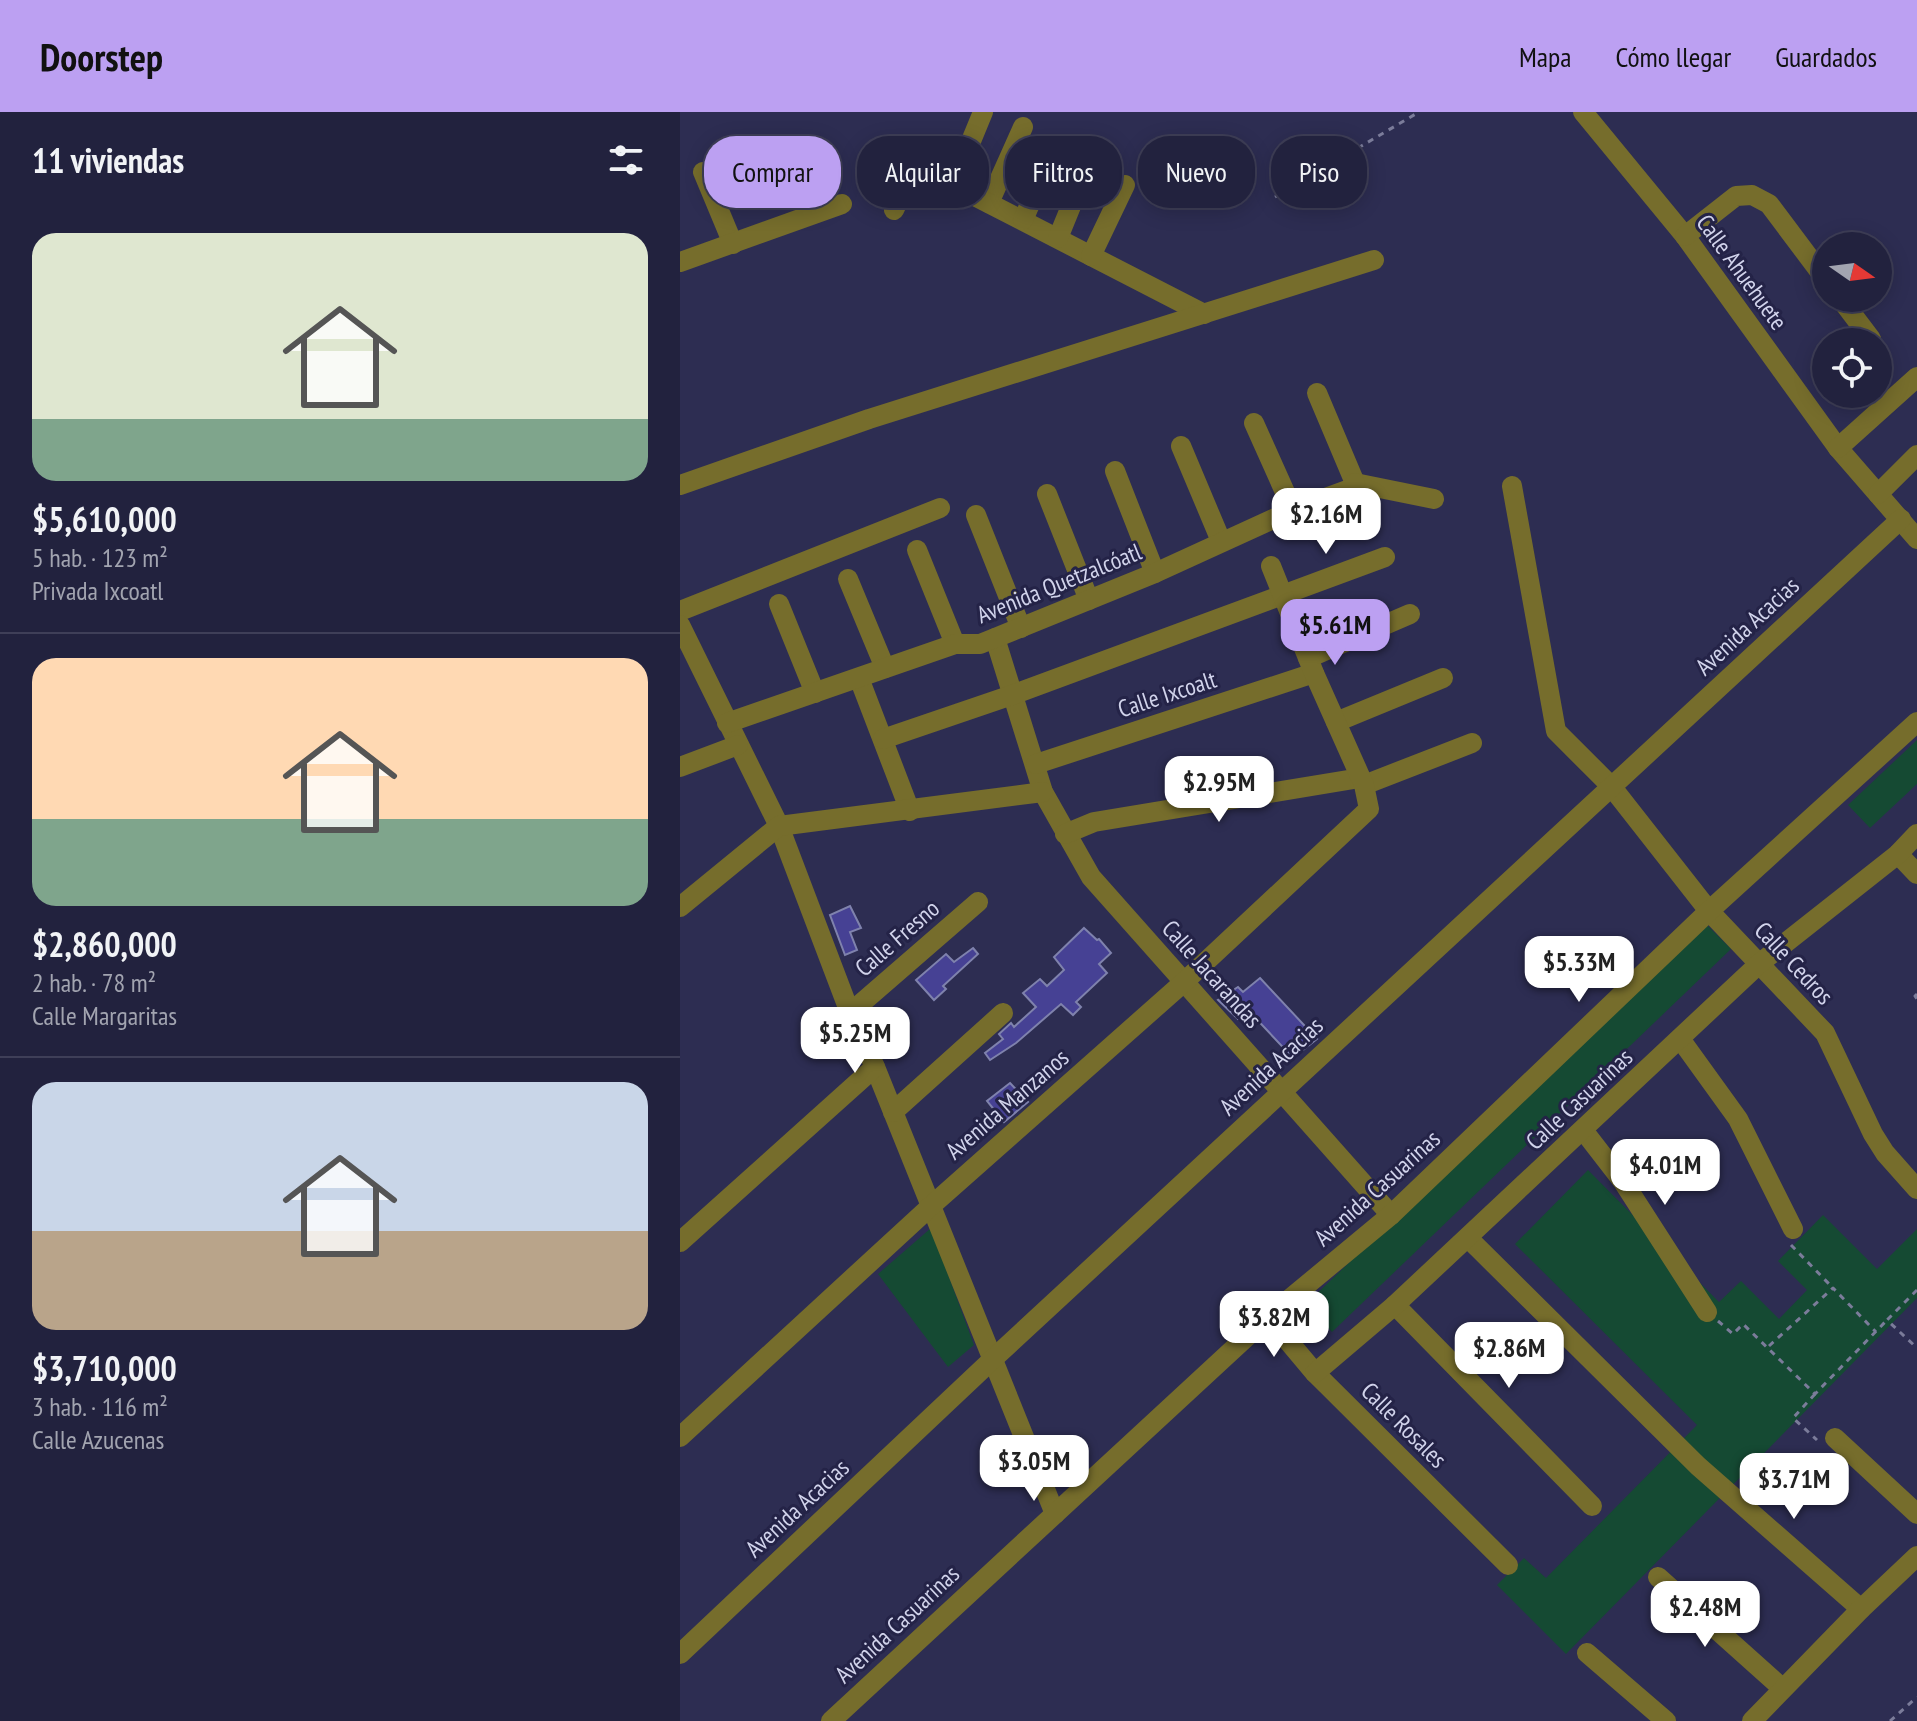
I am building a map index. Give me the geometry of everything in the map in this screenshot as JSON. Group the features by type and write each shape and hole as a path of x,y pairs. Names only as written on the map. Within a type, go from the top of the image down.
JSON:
{"street":[{"path":"973,136 983,112"},
{"name":"Calle Ahuehuete","path":"1583,112 1685,236 1838,448 1917,539"},
{"path":"1023,127 989,203 1204,314"},
{"path":"703,172 733,244"},
{"path":"1091,256 1125,185"},
{"path":"1685,236 1736,196 1752,195 1769,204 1812,261"},
{"path":"680,262 842,204"},
{"path":"1023,220 1028,208"},
{"path":"1058,238 1070,208"},
{"path":"680,485 869,419 1374,260"},
{"path":"1851,312 1863,328"},
{"path":"1838,448 1917,377"},
{"path":"1317,393 1355,483 1434,499"},
{"path":"1254,423 1293,510"},
{"path":"1181,446 1221,541"},
{"path":"1878,494 1917,455"},
{"path":"1115,471 1155,573"},
{"name":"Avenida Quetzalcóatl","path":"727,723 955,644 980,644 1155,573 1293,510 1353,488 1355,483"},
{"name":"Calle Cedros","path":"1512,486 1556,731 1611,786 1709,911 1825,1033 1873,1134 1885,1153 1917,1189"},
{"path":"1047,494 1089,600"},
{"path":"680,611 940,508"},
{"path":"976,515 1021,628"},
{"name":"Avenida Acacias","path":"680,1654 994,1358 1901,519"},
{"path":"917,550 955,644"},
{"path":"883,739 1012,695 1385,557"},
{"path":"1271,566 1362,781"},
{"path":"848,579 885,668"},
{"path":"779,604 815,693"},
{"name":"Calle Ixcoalt","path":"1036,764 1311,666 1410,614"},
{"path":"680,625 779,826 850,1013 875,1067 1055,1514"},
{"name":"Calle Jacarandas","path":"995,638 1043,792 1091,877 1391,1215"},
{"path":"859,678 910,811"},
{"path":"1336,722 1443,678"},
{"name":"Avenida Casuarinas","path":"831,1721 1268,1317 1391,1215 1709,911 1917,722"},
{"path":"1065,834 1094,822 1362,781 1472,743"},
{"path":"680,767 738,745"},
{"name":"Avenida Manzanos","path":"680,1437 931,1206 1184,982 1369,809 1362,781"},
{"path":"680,907 779,826 1043,792"},
{"name":"Calle Casuarinas","path":"1315,1373 1468,1238 1760,963 1898,854 1917,834"},
{"path":"1898,854 1917,874"},
{"name":"Calle Fresno","path":"850,1013 978,902"},
{"path":"893,1112 1003,1013"},
{"path":"1681,1040 1738,1119 1793,1229"},
{"path":"680,1242 875,1067"},
{"path":"1583,1130 1624,1183 1707,1312"},
{"path":"1468,1238 1698,1466 1861,1609"},
{"path":"1395,1305 1592,1506"},
{"name":"Calle Rosales","path":"1268,1317 1315,1373 1508,1565"},
{"path":"1835,1438 1917,1514"},
{"path":"1752,1721 1917,1556"},
{"path":"1658,1577 1782,1688"},
{"path":"1587,1653 1666,1721"}],"path":[{"path":"1367,143 1419,112"},
{"path":"1793,1229 1784,1238 1876,1332"},
{"path":"1767,1347 1833,1288"},
{"path":"1835,1438 1825,1448 1793,1418 1917,1290"},
{"path":"1707,1312 1733,1334 1743,1324 1815,1394"},
{"path":"1887,1320 1917,1348"},
{"path":"1890,1721 1917,1697"}],"green space":[{"path":"1917,740 1917,784 1870,828 1848,805"},
{"path":"1704,922 1731,949 1332,1332 1306,1304"},
{"path":"1588,1170 1719,1302 1741,1281 1779,1319 1807,1290 1778,1261 1823,1215 1877,1269 1917,1229 1917,1298 1566,1654 1497,1585 1524,1558 1546,1578 1697,1425 1515,1244"},
{"path":"931,1228 974,1345 948,1367 878,1274"}],"building":[{"path":"850,906 861,928 850,932 857,950 845,955 830,915"},
{"path":"1084,928 1111,953 1099,964 1107,973 1076,1002 1081,1007 1073,1015 1061,1004 1016,1043 990,1060 985,1053 1003,1039 999,1034 1011,1023 1014,1027 1036,1007 1023,993 1040,979 1047,986 1064,970 1054,957"},
{"path":"973,948 978,954 943,986 946,989 934,1000 916,980 946,954 954,962"},
{"path":"1260,978 1317,1039 1293,1058 1249,1011 1238,1019 1218,1000 1238,987 1243,992"},
{"path":"881,1011 899,1030 879,1045 867,1020"},
{"path":"1010,1083 1028,1102 1004,1122 987,1101"}]}
